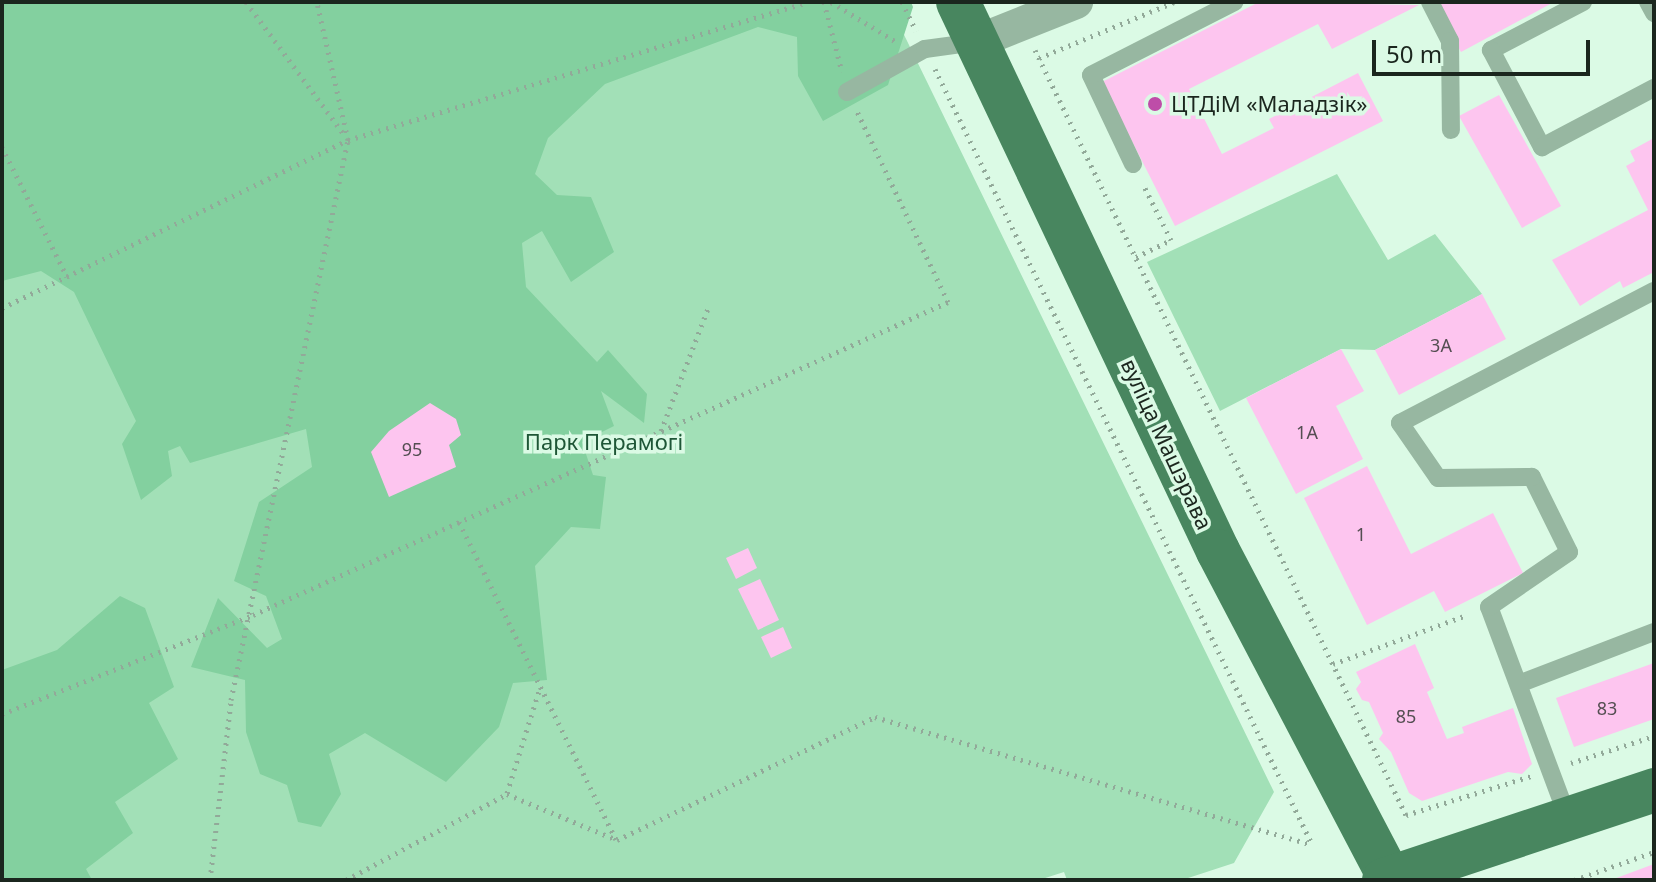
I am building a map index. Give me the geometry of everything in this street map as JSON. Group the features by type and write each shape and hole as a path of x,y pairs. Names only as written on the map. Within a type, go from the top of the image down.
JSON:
{"main road":[{"name":"вуліца Машэрава","path":"958,2 1218,551 1387,879"},
{"path":"1387,879 1654,790"}],"street":[{"path":"976,42 1076,2"}],"lane":[{"path":"1133,164 1091,75 1234,2"},
{"path":"1430,2 1450,41 1451,130"},
{"path":"1583,2 1491,50 1542,147 1654,88"},
{"path":"1648,2 1654,13"},
{"path":"847,92 921,51 976,42"},
{"path":"1569,818 1521,683 1489,607 1569,552 1532,477 1438,478 1400,423 1654,291"},
{"path":"1521,683 1654,632"}],"path":[{"path":"246,2 348,140"},
{"path":"210,880 231,700 253,615 348,140 317,2"},
{"path":"2,308 348,140 807,2"},
{"path":"2,714 253,615 948,302 847,92 824,2"},
{"path":"507,794 617,840 875,717 1312,845 921,51 831,2"},
{"path":"1039,58 1174,2"},
{"path":"1022,24 1406,815 1654,736"},
{"path":"2,147 67,277"},
{"path":"1099,181 1133,164 1171,240 1136,257"},
{"path":"661,431 709,306"},
{"path":"459,522 617,840"},
{"path":"1333,664 1489,607"},
{"path":"346,880 507,794 540,687"},
{"path":"1574,880 1654,852"}],"green space":[{"name":"Парк Перамогі","path":"2,2 888,2 1274,792 1234,863 1182,880 1067,880 1064,872 1039,880 2,880"},
{"path":"2,2 911,2 913,7 888,85 823,121 798,76 797,37 758,27 605,84 548,138 535,174 557,195 591,197 614,252 571,282 542,231 522,243 526,287 597,362 608,350 647,394 644,423 601,391 614,426 582,442 593,475 606,477 600,529 571,527 535,566 547,680 513,683 499,727 446,782 365,733 329,754 341,794 321,827 298,822 287,785 260,774 246,732 245,680 191,667 218,598 267,648 282,639 266,596 234,581 259,502 312,467 306,429 190,463 180,446 168,451 172,476 141,500 122,444 136,421 74,292 41,271 2,281"},
{"path":"1337,174 1388,260 1435,234 1482,294 1375,350 1341,349 1220,411 1147,262"},
{"path":"120,596 145,608 174,687 149,703 178,759 115,802 133,833 86,869 92,880 2,880 2,670 57,650"}],"building":[{"name":"ЦТДіМ «Маладзік»","path":"1259,2 1419,5 1332,49 1318,24 1189,89 1222,154 1274,128 1269,119 1358,73 1383,121 1175,226 1102,82"},
{"path":"1433,2 1554,2 1461,52"},
{"path":"1499,95 1561,206 1522,228 1459,116"},
{"path":"1654,138 1654,272 1623,288 1620,281 1580,306 1552,260 1648,210 1626,166 1635,161 1630,151"},
{"path":"1482,294 1506,339 1399,395 1375,350"},
{"path":"1341,349 1364,391 1336,406 1363,459 1296,494 1246,398"},
{"path":"430,403 456,419 461,435 449,445 456,467 389,497 371,452 389,431"},
{"path":"1367,466 1411,554 1493,513 1523,573 1445,612 1434,591 1367,625 1304,498"},
{"path":"748,548 757,568 736,579 726,558"},
{"path":"760,579 779,620 758,630 738,589"},
{"path":"783,627 792,648 771,658 761,637"},
{"path":"1415,644 1434,688 1427,692 1447,739 1464,733 1462,727 1513,708 1532,764 1522,774 1508,772 1422,801 1409,793 1391,752 1379,739 1383,733 1369,702 1362,700 1356,689 1361,682 1356,672"},
{"path":"1654,663 1654,719 1574,747 1556,698"},
{"path":"1654,864 1654,880 1611,880"}],"place":[{"name":"ЦТДіМ «Маладзік»","path":"1155,104"}]}
